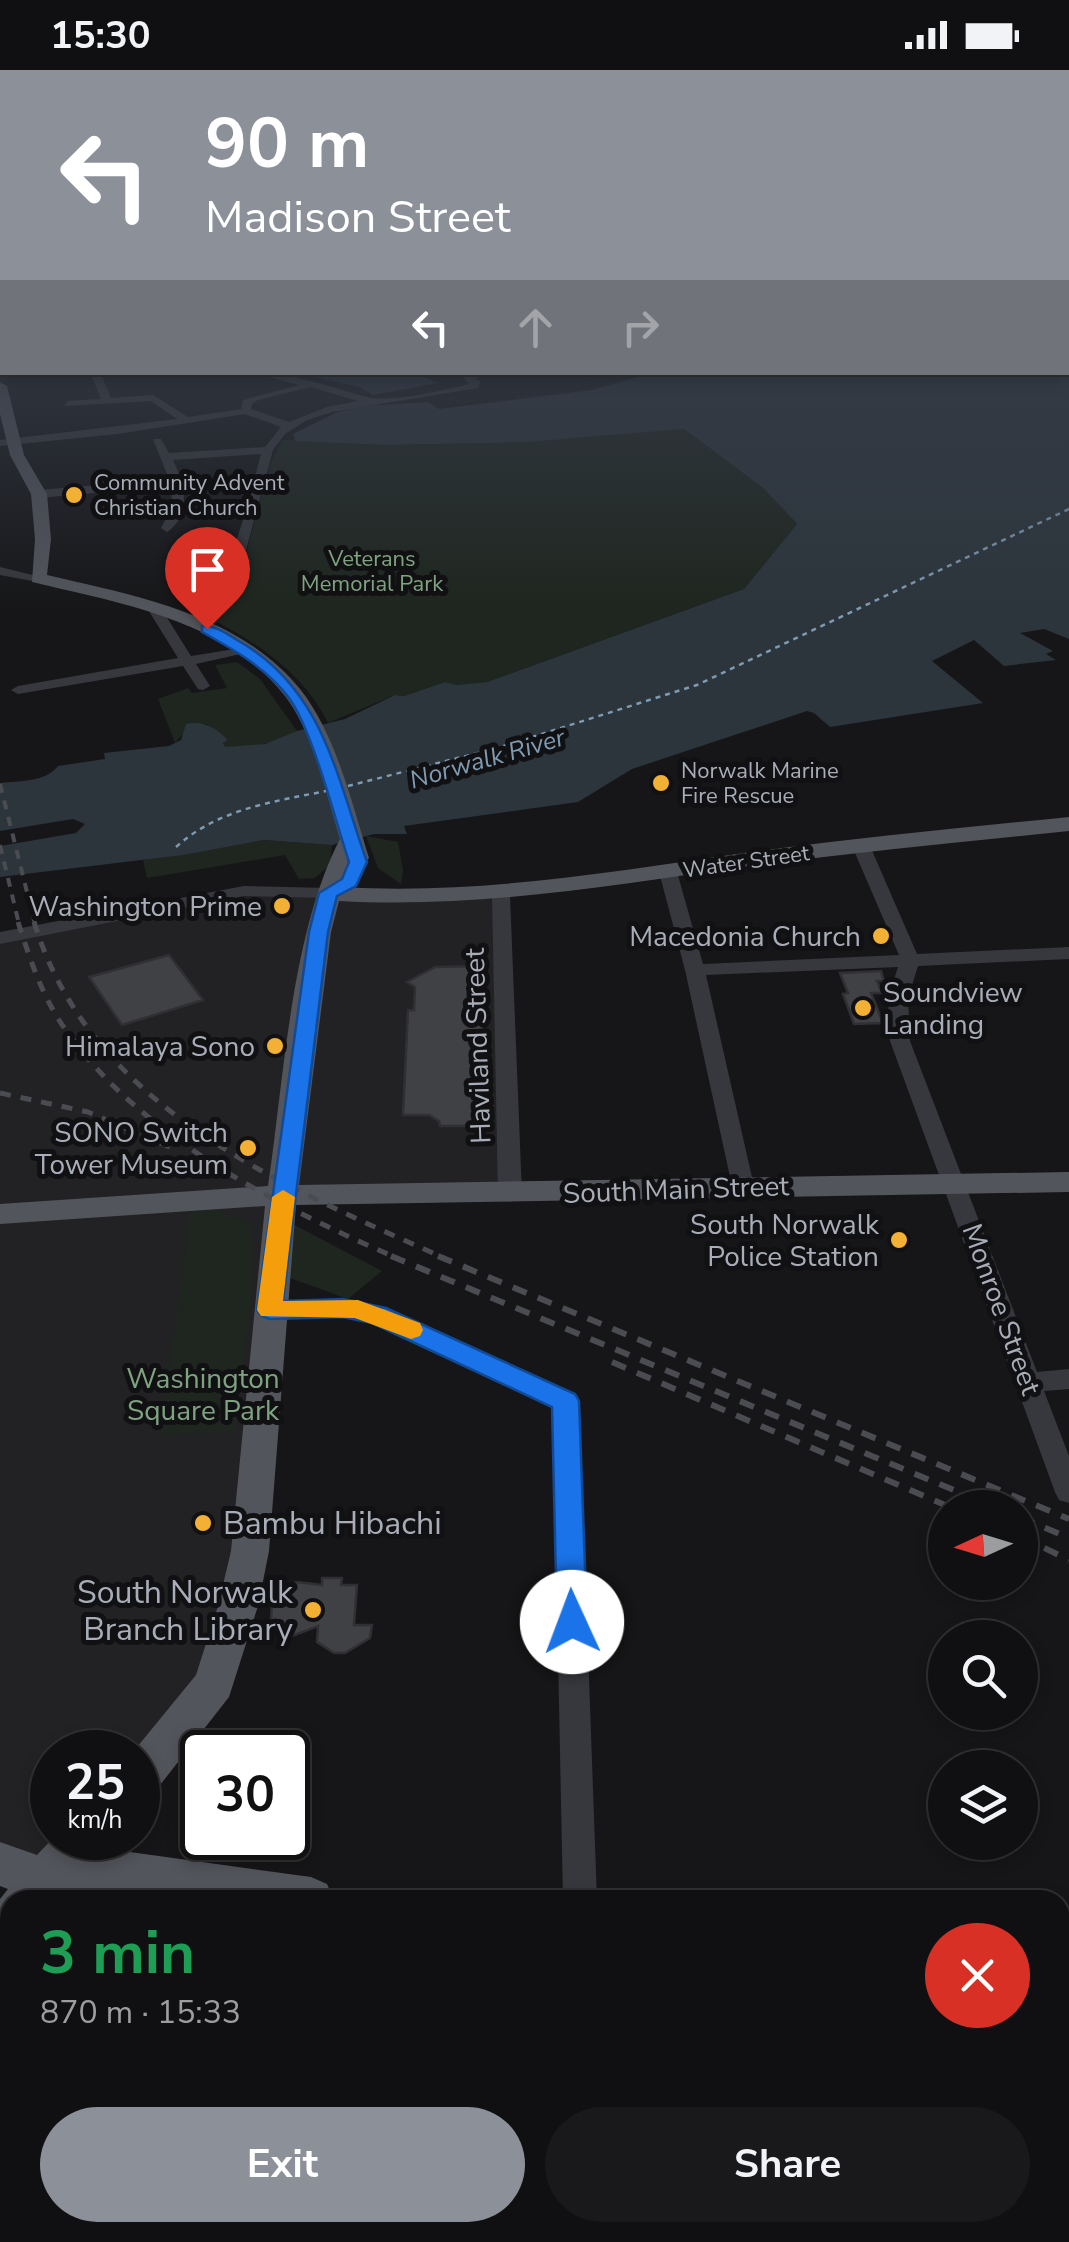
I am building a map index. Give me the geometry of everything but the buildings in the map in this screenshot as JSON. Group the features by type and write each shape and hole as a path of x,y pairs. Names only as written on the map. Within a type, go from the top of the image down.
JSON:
{"main road":[{"path":"3,408 7,443 39,494 44,539 38,578 159,616 200,624 247,652 294,694 308,719 358,862 345,886 328,893 318,932 270,1310 250,1550 238,1606 214,1684 160,1752"},
{"name":"Water Street","path":"328,893 422,898 501,896 861,846 1069,824"},
{"name":"Water Street","path":"352,846 375,880 422,898"},
{"name":"South Main Street","path":"0,1214 284,1195 1069,1182"},
{"path":"47,1890 68,1860"},
{"path":"0,1864 40,1890"},
{"path":"50,1890 86,1868 241,1890"}],"street":[{"path":"169,408 186,420"},
{"path":"200,624 216,607 234,572 268,450 278,434 289,426 343,408"},
{"path":"7,443 246,411 289,426"},
{"path":"157,442 178,482 177,509 167,528"},
{"path":"166,457 268,450"},
{"path":"39,494 178,482"},
{"path":"0,571 38,578"},
{"path":"159,616 203,686"},
{"path":"18,690 247,652"},
{"path":"861,846 910,959"},
{"path":"668,872 696,970 743,1186"},
{"path":"0,938 244,891 328,893"},
{"name":"Haviland Street","path":"501,896 510,1194"},
{"path":"696,970 1069,952"},
{"name":"Monroe Street","path":"910,959 898,998 900,1041 1067,1481"},
{"path":"270,1310 343,1308 378,1314 566,1401 580,1890"},
{"path":"1029,1383 1069,1379"}],"shaded area":[{"path":"244,891 501,896 510,1194 284,1195 238,1607 160,1756 160,1730 30,1730 30,1860 62,1860 44,1879 0,1864 0,938"}],"green space":[{"name":"Veterans Memorial Park","path":"684,429 763,488 797,524 744,589 487,682 445,682 404,696 395,695 328,723 307,691 281,664 217,622 244,561 270,465 282,440 386,445 528,442"},
{"path":"237,662 260,679 297,731 262,744 224,747 223,735 206,724 187,729 175,743 158,699 188,688 192,693 227,688 215,665"},
{"path":"366,836 398,842 401,884 378,868"},
{"path":"264,840 332,845 330,865 315,878 299,879 285,855 147,878 143,860"},
{"name":"Washington Square Park","path":"192,1200 252,1225 253,1289 235,1432 160,1434"},
{"path":"289,1222 382,1271 348,1299 290,1278"}],"water":[{"name":"Norwalk River","path":"354,408 1069,408 1069,639 1044,629 1020,633 1053,651 1046,654 1056,660 1004,666 974,640 932,661 983,703 830,727 807,711 632,769 578,802 404,826 407,834 374,834 332,845 264,840 183,855 0,877 0,783 32,780 58,766 105,759 104,753 169,746 181,740 186,724 198,723 214,729 228,740 223,743 225,747 265,744 345,719 395,695 404,696 445,682 487,682 744,589 797,524 763,488 684,429 528,442 386,445 295,441 293,434"}],"pier":[{"path":"73,819 85,824 76,833 0,846 0,831"}],"ferry route":[{"path":"348,786 497,748 697,685 1069,509"},
{"path":"176,847 228,815 326,791"}],"railway":[{"path":"0,784 35,924"},
{"path":"0,845 19,924"},
{"path":"18,922 41,985 59,1020 89,1060 125,1097 166,1131 257,1190 397,1258"},
{"path":"34,922 61,987 99,1043 146,1091 199,1132 258,1169 444,1258"},
{"path":"0,1093 88,1112 170,1147"},
{"path":"391,1256 954,1490"},
{"path":"438,1256 1069,1519"},
{"path":"612,1362 928,1498"},
{"path":"1038,1525 1069,1538"},
{"path":"1038,1545 1069,1560"}],"slow traffic":[{"path":"283,1197 270,1310 358,1309 411,1330"}],"place":[{"name":"Community Advent Christian Church","path":"74,495"},
{"name":"Norwalk Marine Fire Rescue","path":"661,783"},
{"name":"Washington Prime","path":"282,906"},
{"name":"Macedonia Church","path":"881,936"},
{"name":"Soundview Landing","path":"863,1008"},
{"name":"Himalaya Sono","path":"275,1046"},
{"name":"SONO Switch Tower Museum","path":"248,1148"},
{"name":"South Norwalk Police Station","path":"899,1240"},
{"name":"Bambu Hibachi","path":"203,1523"},
{"name":"South Norwalk Branch Library","path":"313,1610"}],"route":[{"path":"207,629 247,652 294,694 308,719 358,862 350,882 328,893 318,932 273,1262 270,1310 343,1308 378,1314 566,1401 572,1622"}]}
